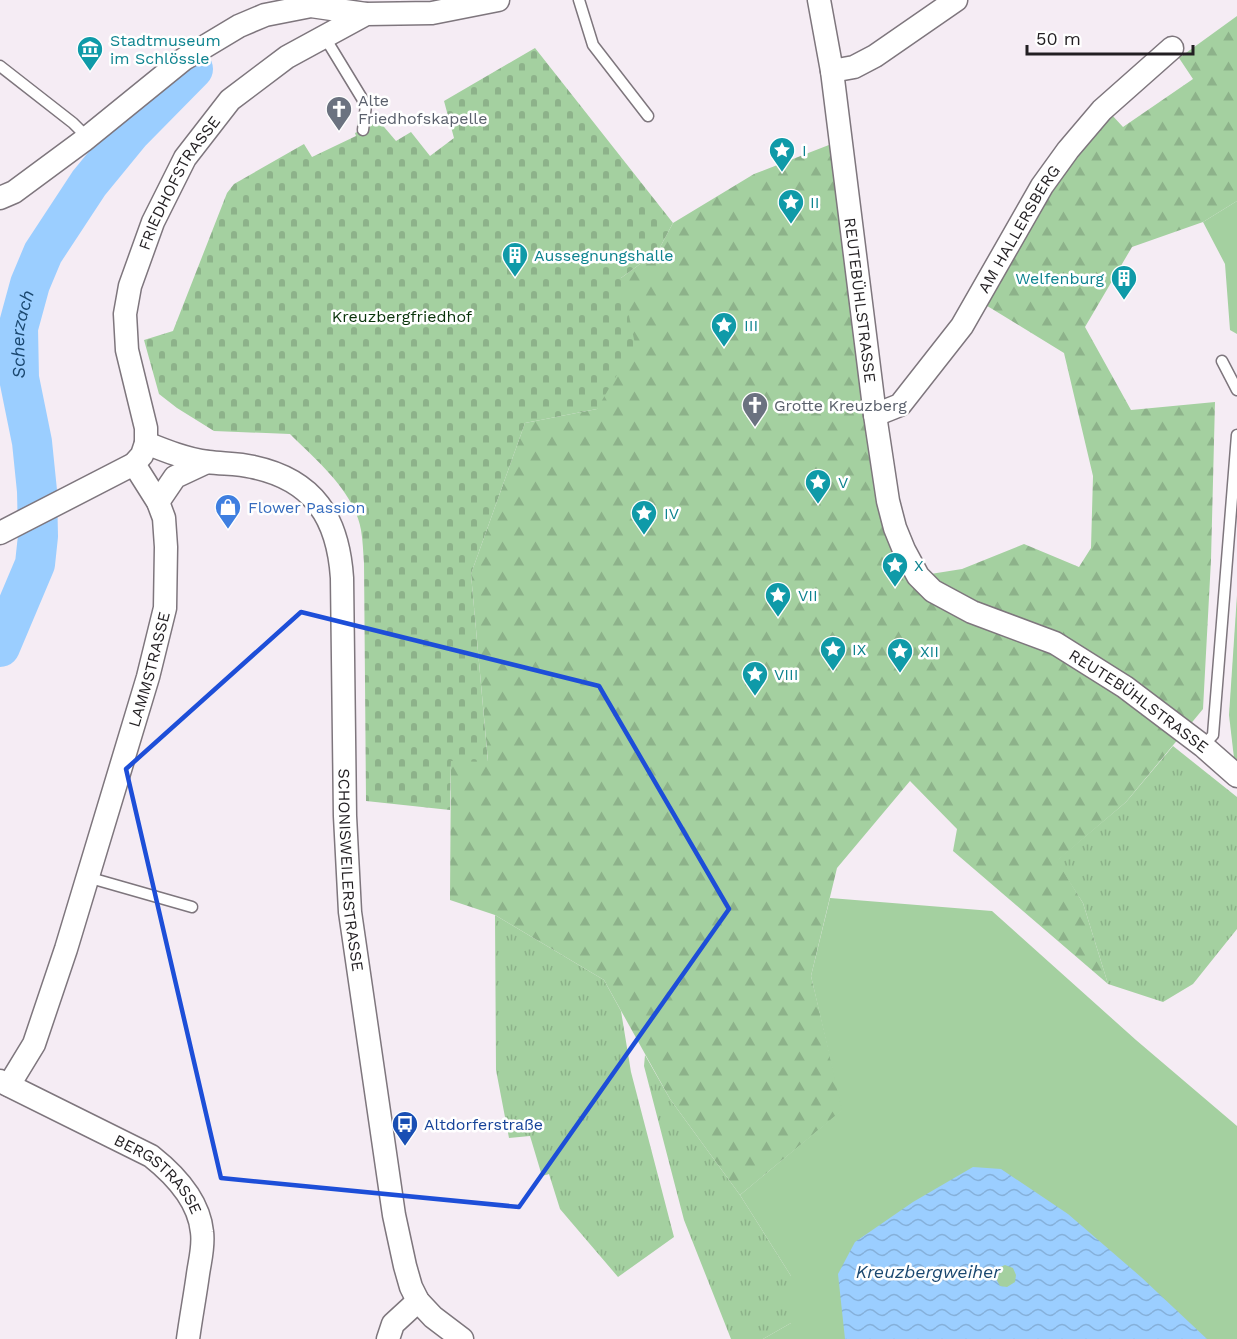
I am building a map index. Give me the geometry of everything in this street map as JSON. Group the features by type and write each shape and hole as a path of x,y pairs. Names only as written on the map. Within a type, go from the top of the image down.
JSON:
{"street":[{"name":"FRIEDHOFSTRASSE","path":"146,443 146,428 128,350 125,314 130,286 153,222 185,158 230,100 280,61 366,14 432,13 498,0"},
{"name":"REUTEBÜHLSTRASSE","path":"819,0 832,71 888,501 895,528 918,576 933,591 972,612 1055,643 1125,687 1203,746 1237,776"},
{"path":"832,71 854,67 875,56 956,0"},
{"path":"0,198 14,192 87,137 160,77 201,48 265,15 310,3 366,14"},
{"path":"310,3 324,35"},
{"name":"AM HALLERSBERG","path":"875,415 900,405 962,326 1042,186 1068,150 1102,110 1172,48"},
{"path":"0,533 134,464 142,455 146,443"},
{"name":"SCHONISWEILERSTRASSE","path":"146,443 181,456 207,462 253,466 293,482 312,494 326,513 337,544 342,578 345,816 350,912 394,1215 405,1266 418,1301 462,1339"},
{"path":"158,502 175,477 207,462"},
{"name":"LAMMSTRASSE","path":"4,1083 34,1044 66,949 148,677 165,608 164,518 158,502 134,464"},
{"name":"BERGSTRASSE","path":"4,1083 152,1156 181,1185 196,1207 202,1232 202,1250 188,1339"},
{"path":"388,1339 393,1324 418,1301"}],"lane":[{"path":"579,0 593,45 648,116"},
{"path":"324,35 366,105 363,130"},
{"path":"0,66 73,123 87,137"},
{"path":"1222,361 1237,390"},
{"path":"1203,746 1213,735 1237,435"},
{"path":"87,877 192,907"}],"highlighted area":[{"path":"301,612 599,686 729,909 519,1207 221,1178 126,769"}],"green space":[{"path":"1237,16 1237,201 1203,222 1132,247 1085,327 1131,410 1215,402 1211,560 1203,709 1126,802 1057,861 1083,903 1108,984 953,851 957,829 910,781 837,868 811,976 843,1110 740,1195 670,1099 604,980 495,915 450,900 451,761 488,761 471,574 525,423 597,409 621,278 658,251 673,223 754,174 834,143 875,415 918,576 962,569 1024,544 1079,567 1091,548 1093,476 1064,353 984,304 1046,198 1111,114 1123,127 1193,79 1179,58"},
{"name":"Kreuzbergfriedhof","path":"535,48 673,223 658,251 621,278 635,344 597,409 525,423 471,574 488,762 451,761 450,810 366,801 364,563 361,530 351,502 333,478 290,434 214,431 159,394 144,340 173,331 227,193 234,184 304,144 312,157 356,136 355,133 379,121 396,141 411,132 430,156 454,138 444,101"},
{"path":"1237,201 1237,334 1230,330 1225,264 1203,222"},
{"path":"1237,595 1237,760 1234,758 1229,715"},
{"path":"1173,746 1237,797 1237,929 1193,984 1163,1002 1108,984 1083,903 1056,861 1126,802"},
{"path":"830,898 992,911 1136,1040 1237,1126 1237,1339 763,1339 791,1323 791,1276 740,1195 842,1110 811,976"},
{"path":"495,915 604,980 621,1011 631,1072 674,1237 618,1277 560,1209 549,1174 542,1176 530,1136 509,1138 496,1070"},
{"path":"645,1055 670,1099 740,1195 791,1276 791,1323 763,1339 731,1339 684,1220 644,1066"}],"water":[{"name":"Kreuzbergweiher","path":"973,1167 1001,1169 1068,1214 1141,1277 1207,1339 845,1339 838,1274 855,1242 913,1202","holes":["1005,1265 1013,1268 1016,1275 1015,1282 1007,1287 1000,1286 995,1277 998,1268"]}],"waterway":[{"name":"Scherzach","path":"0,647 35,564 38,536 37,491 32,442 19,378 18,328 30,284 43,253 89,183 130,133 193,69"}],"place":[{"name":"Stadtmuseum im Schlössle","path":"90,72"},
{"name":"Alte Friedhofskapelle","path":"339,132"},
{"name":"I","path":"782,173"},
{"name":"II","path":"791,225"},
{"name":"Aussegnungshalle","path":"515,278"},
{"name":"Welfenburg","path":"1124,301"},
{"name":"III","path":"724,348"},
{"name":"Grotte Kreuzberg","path":"755,428"},
{"name":"V","path":"818,505"},
{"name":"Flower Passion","path":"228,530"},
{"name":"IV","path":"644,536"},
{"name":"X","path":"895,588"},
{"name":"VII","path":"778,618"},
{"name":"IX","path":"833,672"},
{"name":"XII","path":"900,674"},
{"name":"VIII","path":"755,697"},
{"name":"Altdorferstraße","path":"405,1147"}]}
